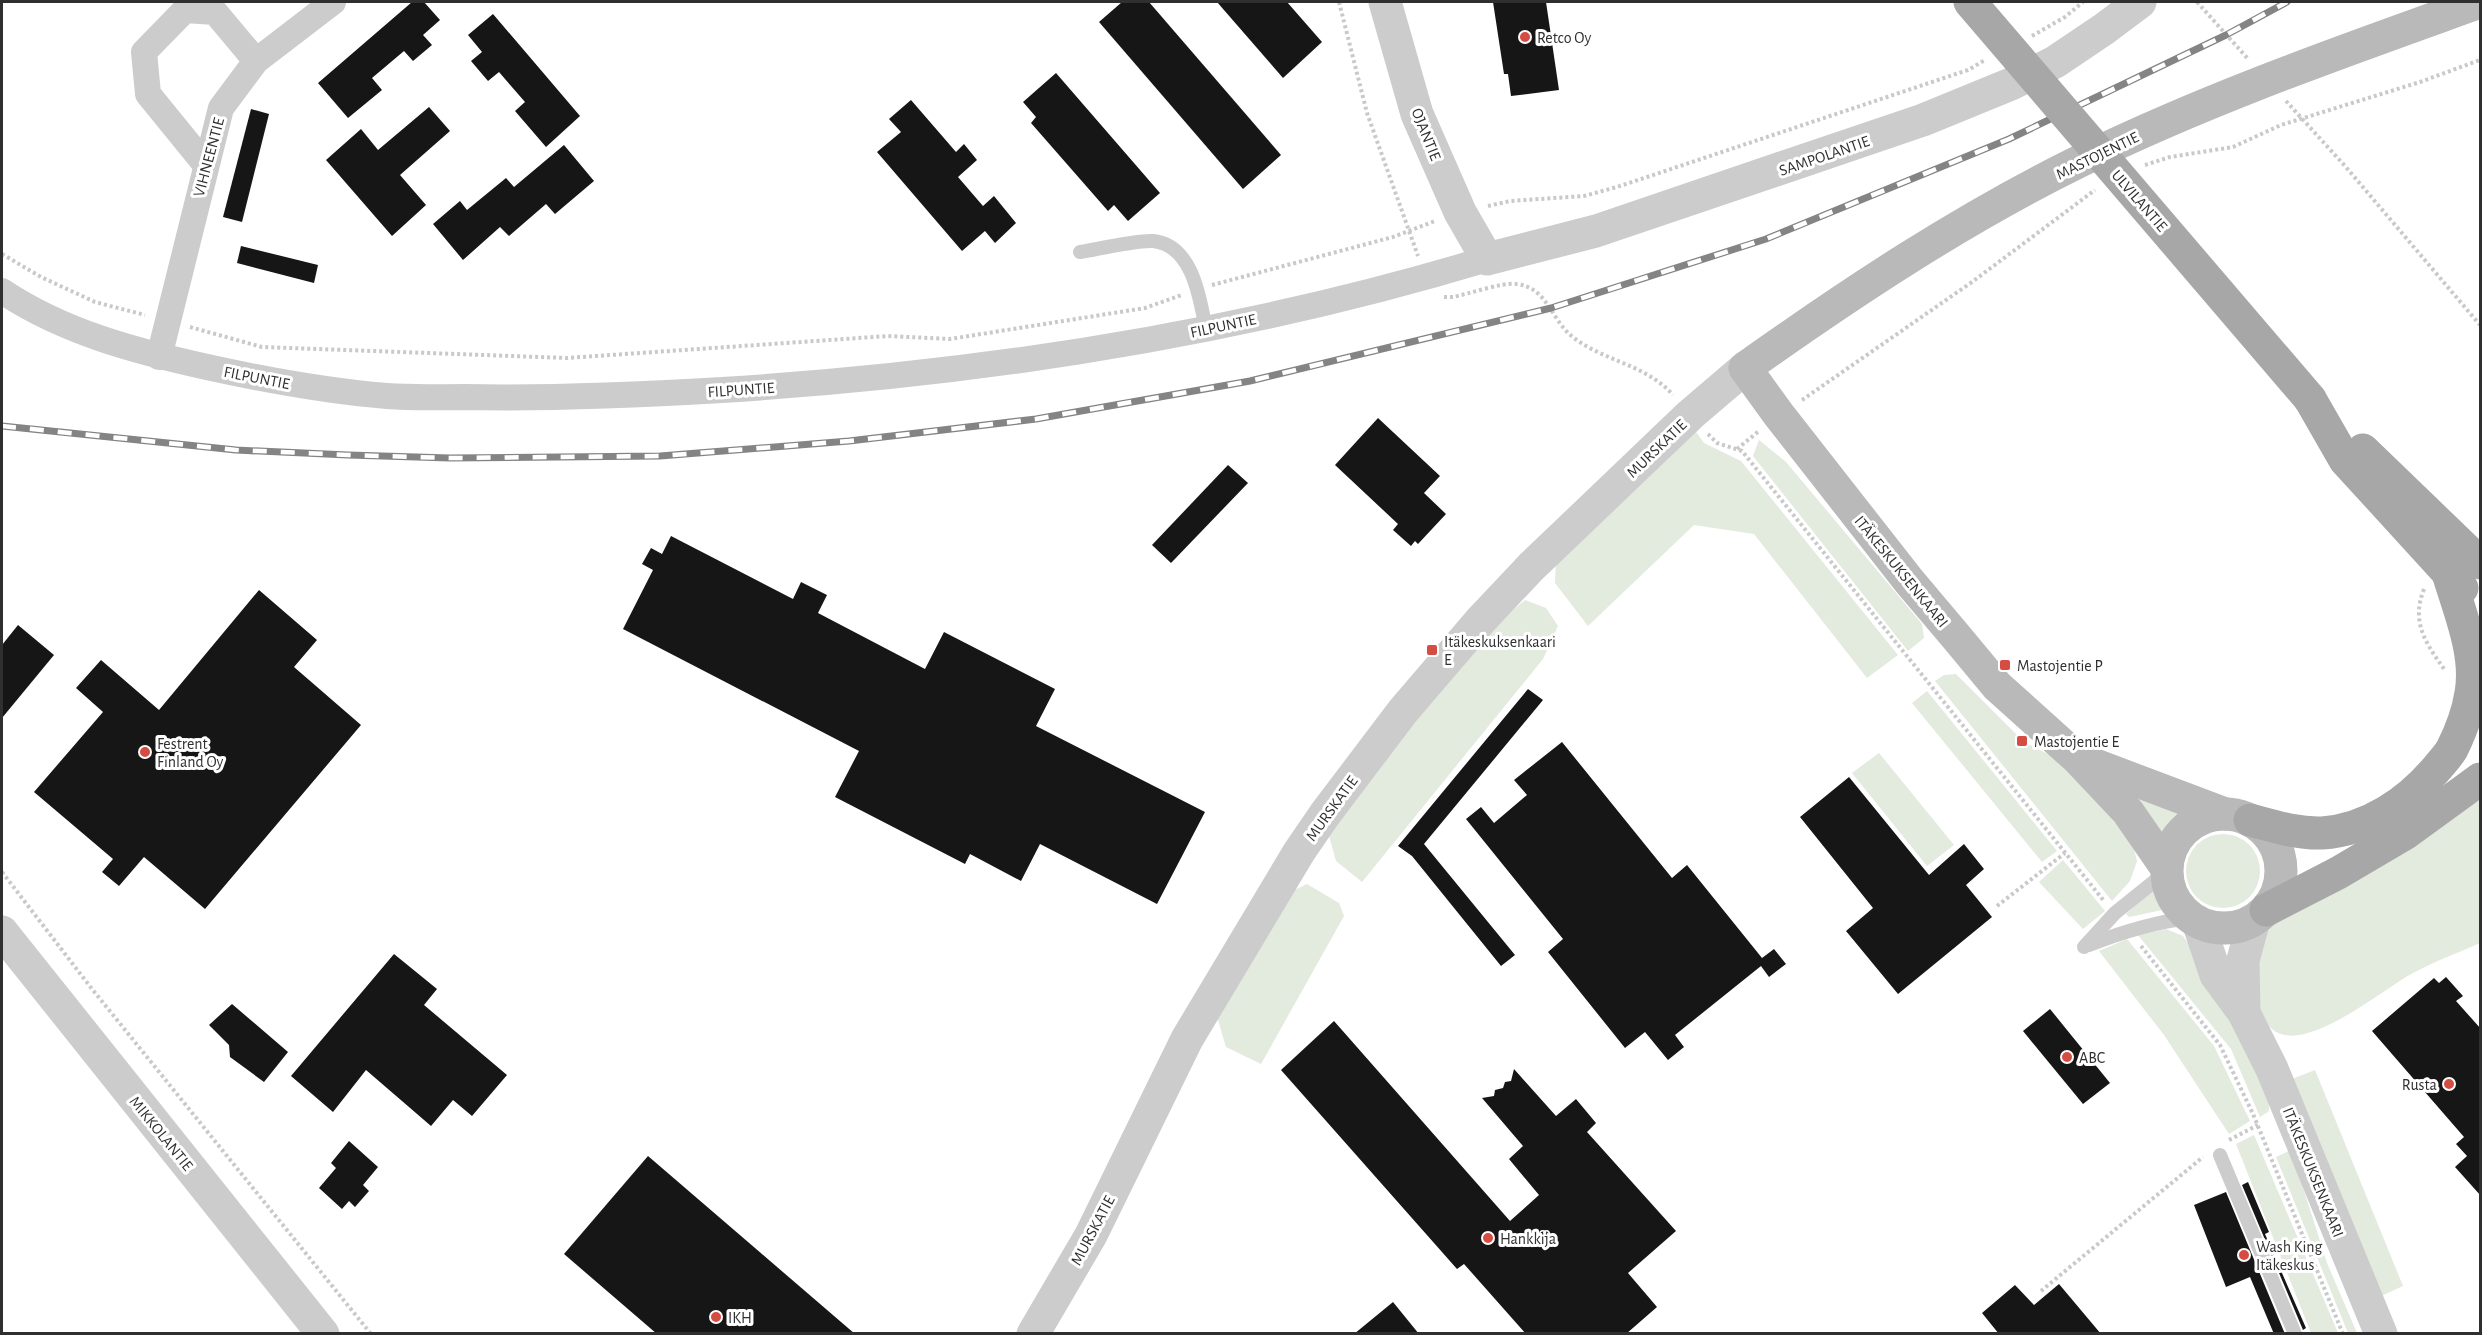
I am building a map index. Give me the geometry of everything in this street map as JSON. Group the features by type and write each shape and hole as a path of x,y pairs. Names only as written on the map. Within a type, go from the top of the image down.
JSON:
{"main road":[{"name":"ULVILANTIE","path":"1970,2 2310,399 2481,563"},
{"name":"MASTOJENTIE","path":"1745,368 1826,311 1987,211 2080,162 2265,79 2480,2"},
{"name":"ITÄKESKUKSENKAARI","path":"1745,368 1779,416 1909,581 1997,686 2077,758 2127,812 2166,869"},
{"name":"ULVILANTIE","path":"2310,399 2345,460 2481,607"},
{"path":"2448,573 2471,654 2471,692 2451,751 2429,778 2398,805 2372,820 2347,830 2320,833 2289,830 2238,817 2204,817 2185,828 2172,846 2166,869 2170,891 2178,906 2194,920 2217,928 2236,927 2338,873 2406,833 2481,779"},
{"name":"ITÄKESKUKSENKAARI","path":"2077,758 2238,817"},
{"path":"2238,817 2264,831 2274,844 2280,861 2281,879 2276,895 2260,915"}],"street":[{"name":"VIHNEENTIE","path":"159,357 205,164 221,108 256,61 333,2"},
{"name":"OJANTIE","path":"1385,2 1417,114 1460,212 1486,259"},
{"name":"SAMPOLANTIE","path":"1486,259 1596,231 1923,120 2011,84 2055,62 2140,2"},
{"path":"205,164 148,94 144,52 185,10 215,12 256,61"},
{"name":"FILPUNTIE","path":"2,291 30,310 82,332 159,357 270,381 389,396 521,398 646,395 777,386 905,374 1052,355 1206,330 1349,298 1486,259"},
{"name":"MURSKATIE","path":"1032,1334 1091,1235 1186,1039 1299,852 1325,814 1403,711 1481,620 1531,567 1690,416 1745,368"},
{"name":"ITÄKESKUKSENKAARI","path":"2244,1013 2243,960 2260,915"},
{"name":"ITÄKESKUKSENKAARI","path":"2194,920 2216,975 2244,1013 2272,1069 2381,1334"},
{"name":"MIKKOLANTIE","path":"2,932 323,1334"}],"lane":[{"path":"1080,252 1153,241 1171,247 1183,257 1198,290 1206,330"},
{"path":"2166,869 2115,913 2084,947 2128,930 2161,922 2194,920"},
{"path":"2218,1151 2295,1334"}],"path":[{"path":"1339,2 1367,113 1431,297 1453,297 1515,283 1537,290 1562,327 1575,339 1640,371 1667,388 1690,416 1717,443 1742,451 2115,913"},
{"path":"2025,39 2084,2"},
{"path":"2197,2 2481,325"},
{"path":"2,254 41,277 95,302 262,346 567,358 888,336 950,339 1144,308 1236,277 1393,237 1460,212 1510,201 1584,196 1968,70 1988,59"},
{"path":"2138,168 2170,157 2233,147 2281,125 2420,82 2481,60"},
{"path":"1736,449 1779,416 1972,282 2098,188"},
{"path":"1997,906 2065,853"},
{"path":"2,872 92,989 371,1334"},
{"path":"2128,930 2220,1045 2258,1125 2343,1334"},
{"path":"2041,1291 2218,1151 2258,1125"}],"shaded area":[{"path":"1694,429 1704,443 1741,461 1898,655 1867,678 1754,534 1694,525 1588,626 1555,583 1556,558"},
{"path":"1759,440 1786,462 1922,624 1924,638 1908,651 1753,456"},
{"path":"1525,600 1546,608 1558,626 1543,659 1362,882 1336,861 1329,836 1357,791 1486,632"},
{"path":"1956,674 2024,742 2052,756 2131,837 2137,861 2130,881 2112,901 1935,681 1944,675"},
{"path":"1927,691 2057,851 2042,862 1912,703"},
{"path":"1879,753 1954,845 1927,866 1852,773"},
{"path":"2113,779 2185,811 2170,825 2160,841"},
{"path":"2480,791 2480,943 2413,973 2322,1028 2303,1034 2286,1035 2272,1029 2260,1010 2256,985 2258,936 2276,916"},
{"path":"2223,834 2237,837 2249,845 2257,857 2260,871 2257,885 2249,897 2237,905 2223,908 2209,905 2197,897 2189,885 2186,871 2189,857 2197,845 2209,837"},
{"path":"2063,860 2105,911 2083,929 2039,882"},
{"path":"1307,884 1339,903 1344,916 1261,1064 1226,1047 1216,1013 1288,893"},
{"path":"2155,887 2167,909 2129,917 2126,914"},
{"path":"2166,929 2183,936 2200,961 2269,1099 2269,1111 2260,1117 2231,1049 2138,935"},
{"path":"2127,939 2214,1046 2250,1121 2229,1134 2164,1035 2099,951"},
{"path":"2315,1070 2403,1286 2379,1297 2292,1079"},
{"path":"2254,1135 2338,1333 2311,1333 2236,1144"},
{"path":"2291,1150 2327,1263 2357,1333 2348,1333 2276,1157"}],"building":[{"path":"412,2 424,2 440,20 423,35 432,45 413,61 404,51 372,78 382,90 348,118 318,83"},
{"path":"1122,2 1149,2 1281,155 1243,189 1099,22"},
{"path":"1217,2 1287,2 1322,42 1283,78"},
{"name":"Retco Oy","path":"1493,2 1546,2 1559,90 1511,96 1508,74 1504,74"},
{"path":"493,14 580,116 546,147 515,111 525,102 499,72 488,81 471,61 482,52 468,35"},
{"path":"1056,73 1160,193 1128,221 1114,205 1108,211 1031,123 1036,117 1023,102"},
{"path":"911,100 956,152 964,144 977,160 958,177 983,206 994,196 1016,223 995,243 985,231 962,251 877,152 901,132 889,119"},
{"path":"429,107 450,131 400,175 426,205 392,236 326,160 361,129 378,150"},
{"path":"251,109 269,114 242,222 223,217"},
{"path":"564,145 594,181 555,214 546,204 509,236 500,227 463,260 433,224 460,201 467,210 506,178 514,187"},
{"path":"241,246 318,265 314,283 237,263"},
{"path":"1378,418 1440,476 1424,493 1446,514 1418,544 1415,541 1411,546 1393,530 1398,524 1335,465"},
{"path":"1228,465 1248,483 1171,563 1152,545"},
{"path":"671,536 793,599 801,582 827,595 818,613 925,669 944,632 1055,689 1036,726 1205,812 1157,904 1040,844 1021,881 970,854 965,864 835,797 859,751 623,629 653,570 642,564 651,548 662,554"},
{"path":"259,590 317,640 294,667 361,725 205,909 144,857 119,886 102,872 113,859 34,792 103,712 76,688 101,660 159,710"},
{"path":"18,625 54,655 2,718 2,645"},
{"path":"1528,689 1543,700 1424,844 1515,955 1501,966 1412,856 1398,846"},
{"path":"1562,742 1672,878 1687,865 1762,958 1774,949 1786,964 1769,977 1761,966 1675,1035 1684,1047 1668,1060 1645,1032 1625,1048 1548,952 1563,939 1466,819 1481,807 1494,823 1527,795 1514,780"},
{"path":"1849,777 1929,875 1964,844 1984,869 1966,885 1992,917 1898,994 1846,931 1873,908 1800,817"},
{"path":"394,954 437,989 424,1005 507,1075 472,1116 453,1100 431,1126 366,1070 333,1112 291,1076"},
{"name":"Rusta","path":"2446,977 2463,996 2456,1001 2481,1029 2481,1196 2455,1167 2467,1156 2456,1144 2464,1137 2372,1031 2434,978 2439,983"},
{"path":"232,1004 288,1052 264,1082 230,1057 229,1045 209,1025"},
{"name":"ABC","path":"2050,1009 2110,1083 2083,1104 2023,1031"},
{"path":"1334,1021 1510,1221 1539,1195 1509,1159 1523,1146 1482,1098 1494,1096 1495,1090 1503,1088 1505,1082 1511,1081 1514,1069 1556,1116 1576,1099 1596,1123 1587,1132 1676,1231 1628,1273 1657,1307 1626,1334 1526,1334 1464,1264 1457,1269 1281,1070"},
{"path":"349,1141 378,1167 363,1185 369,1191 355,1207 349,1201 342,1209 319,1188 336,1168 331,1163"},
{"path":"648,1156 855,1334 657,1334 564,1254"},
{"path":"2248,1182 2269,1232 2265,1234 2306,1328 2303,1330 2242,1185"},
{"path":"2226,1192 2285,1334 2274,1334 2250,1277 2226,1287 2194,1205"},
{"path":"2059,1284 2101,1334 1999,1334 1982,1313 2015,1285 2034,1305"},
{"path":"1393,1302 1419,1334 1354,1334"}],"railway":[{"path":"2,426 236,450 450,458 660,456 849,441 1036,419 1250,381 1551,308 1766,239 2009,139 2226,35 2287,2"}],"place":[{"name":"Retco Oy","path":"1525,37"},
{"name":"Itäkeskuksenkaari E","path":"1432,650"},
{"name":"Mastojentie P","path":"2005,665"},
{"name":"Mastojentie E","path":"2022,741"},
{"name":"Festrent Finland Oy","path":"145,752"},
{"name":"ABC","path":"2067,1057"},
{"name":"Rusta","path":"2449,1084"},
{"name":"Hankkija","path":"1488,1238"},
{"name":"Wash King Itäkeskus","path":"2244,1255"},
{"name":"IKH","path":"716,1317"}]}
